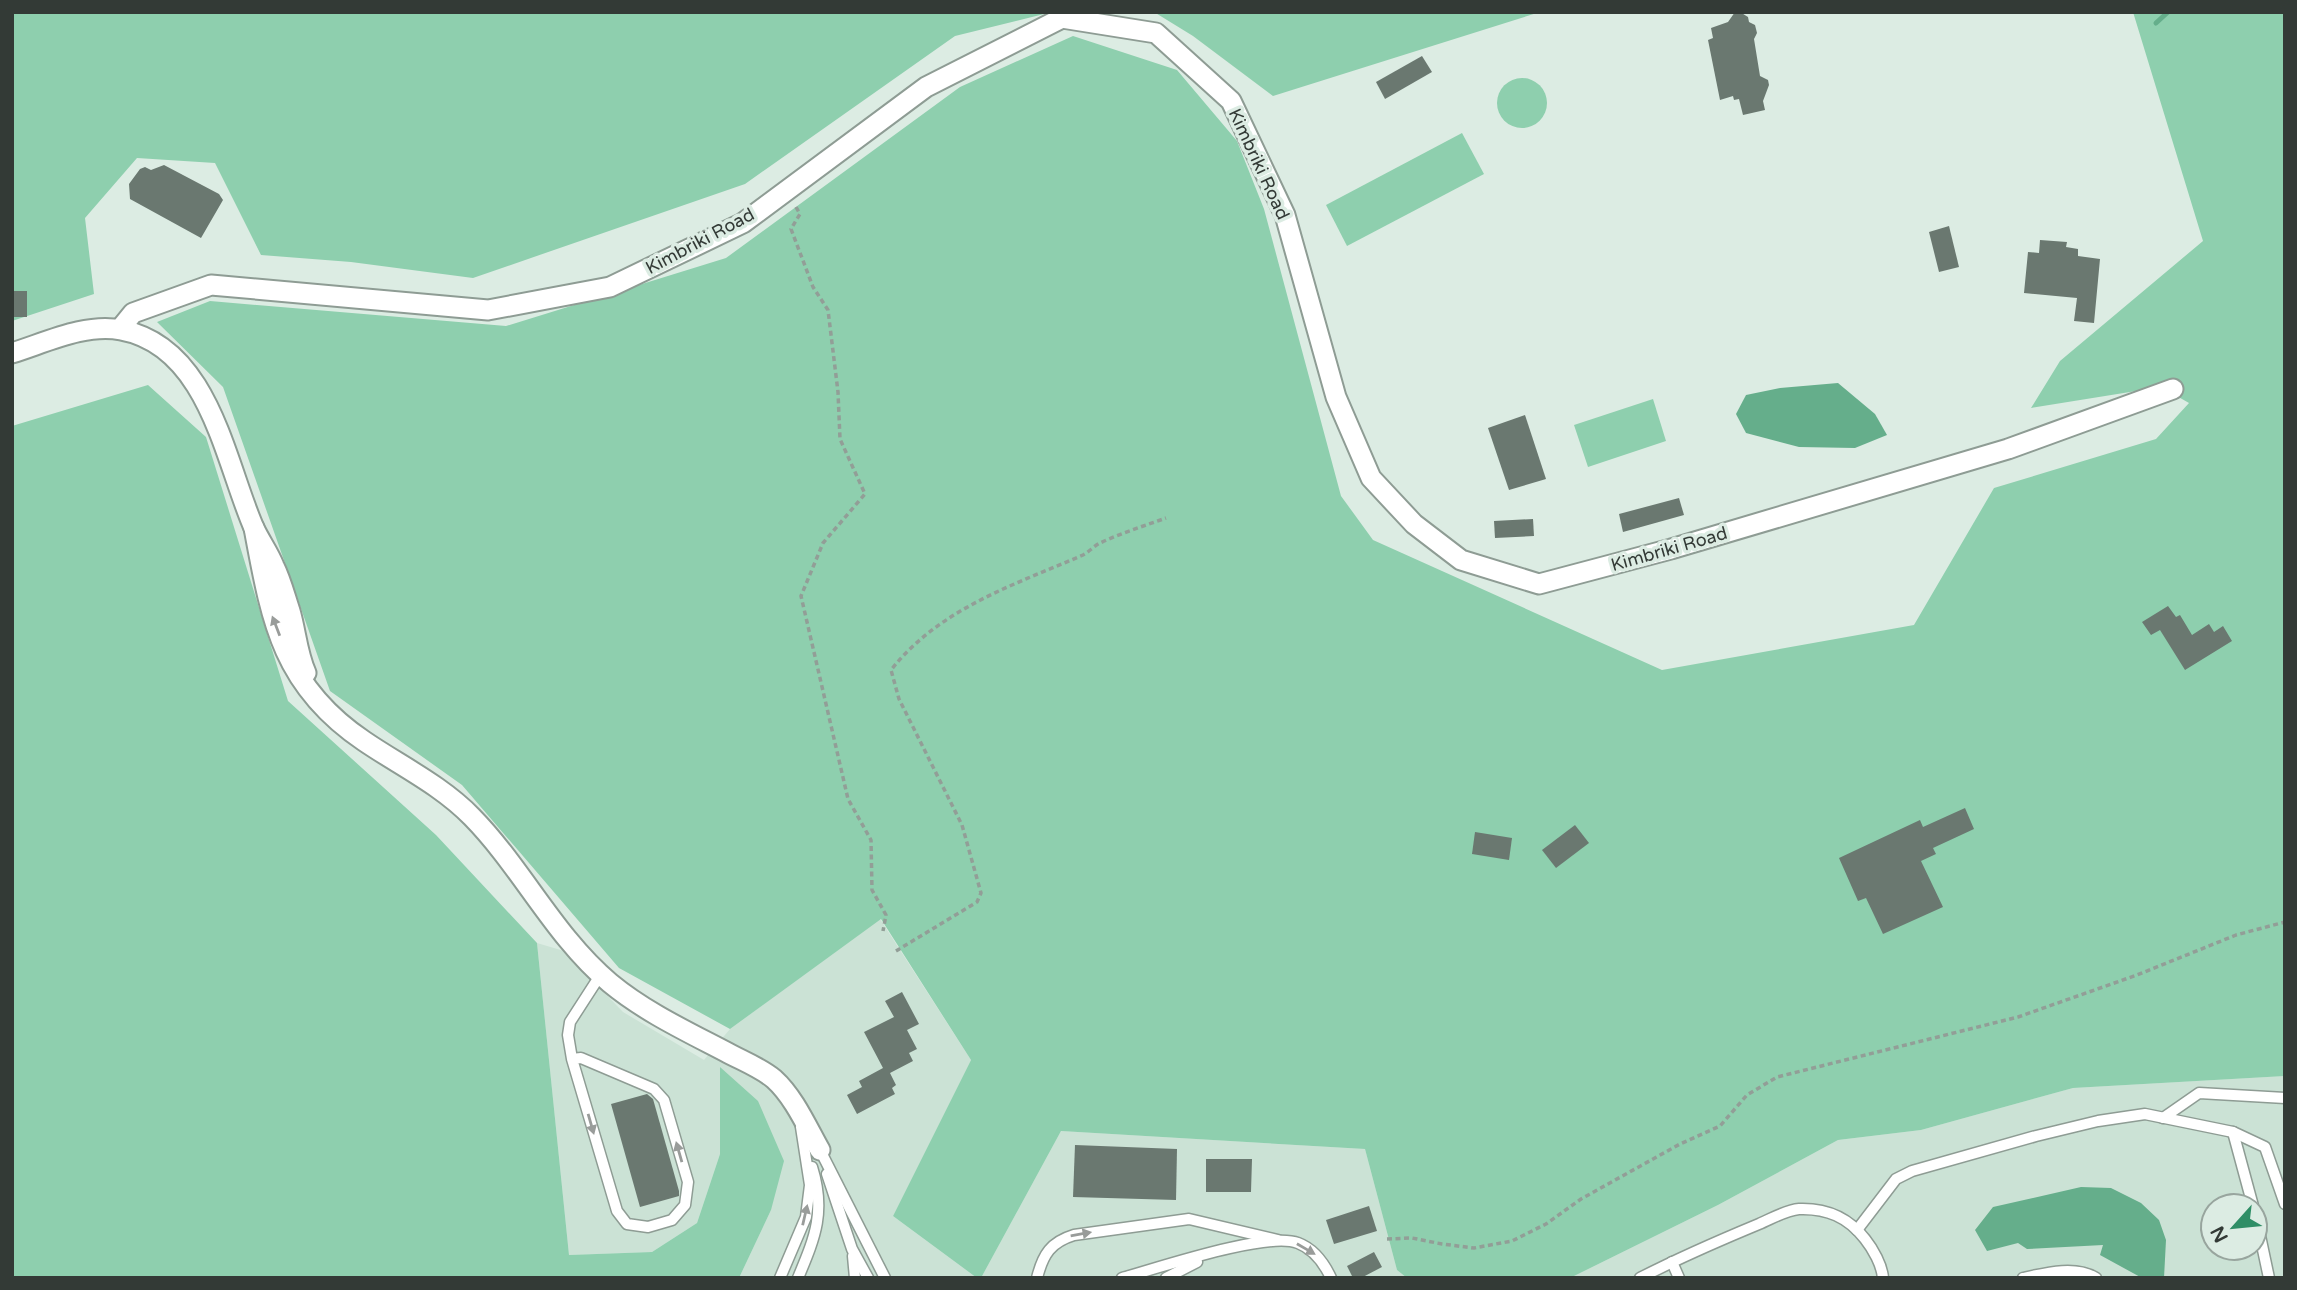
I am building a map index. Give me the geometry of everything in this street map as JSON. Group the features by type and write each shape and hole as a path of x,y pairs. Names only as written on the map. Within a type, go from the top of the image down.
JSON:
{"street":[{"name":"Kimbriki Road","path":"120,329 133,313 211,285 488,310 610,287 743,223 926,87 1062,18 1156,33 1231,101 1285,215 1336,397 1371,478 1414,524 1461,561 1539,584 1671,550 2008,449 2173,389"},
{"path":"12,353 94,329 120,329 153,342 171,356 194,383 220,430 254,528 269,607 287,655 304,685 321,706 342,725 438,789 471,816 547,915 601,973 642,1005 775,1080 797,1110 812,1146"}],"lane":[{"path":"572,1059 581,1058 654,1089 664,1100 688,1182 685,1205 672,1220 648,1227 627,1223 617,1211 572,1059 568,1035 570,1022 601,973"},
{"path":"2163,1118 2199,1093 2285,1098"},
{"path":"1857,1230 1896,1179 1912,1171 2098,1121 2145,1114 2233,1132 2265,1147 2285,1204"},
{"path":"2233,1132 2249,1192"},
{"path":"812,1146 852,1249 868,1278"},
{"path":"798,1278 817,1228 818,1186 812,1146"},
{"path":"780,1278 806,1217 812,1146"},
{"path":"812,1146 885,1278"},
{"path":"1640,1278 1795,1209 1839,1215 1857,1230 1870,1246 1882,1271 1882,1278"},
{"path":"1037,1278 1049,1248 1061,1239 1189,1219 1298,1243 1316,1254 1331,1278"},
{"path":"1122,1278 1243,1245 1278,1240"},
{"path":"852,1249 855,1278"},
{"path":"1166,1278 1215,1253"},
{"path":"1672,1262 1679,1278"},
{"path":"2023,1278 2050,1272 2088,1273 2096,1278"}],"path":[{"path":"787,190 800,214 791,229 813,287 828,310 838,392 839,439 865,494 823,543 801,596 848,799 871,839 872,890 886,915 883,931"},
{"path":"896,951 977,902 981,893 962,825 899,699 891,670 903,654 958,610 1087,553 1098,544 1166,518"},
{"path":"1387,1239 1412,1238 1474,1248 1512,1241 1546,1224 1581,1199 1680,1144 1720,1126 1746,1096 1777,1077 2018,1017 2137,975 2236,935 2285,922"}],"shaded area":[{"path":"12,12 1052,12 955,36 745,184 473,278 351,262 261,255 215,163 137,158 85,218 94,294 12,321"},
{"path":"1154,12 1540,12 1273,96 1193,36"},
{"path":"2133,12 2285,12 2285,1076 2073,1088 1921,1130 1838,1140 1718,1205 1570,1278 1407,1278 1397,1270 1365,1149 1061,1131 981,1278 977,1278 893,1216 971,1060 881,919 730,1029 619,968 462,785 330,691 223,387 157,322 210,301 506,326 726,258 960,87 1073,36 1177,70 1237,141 1264,209 1341,496 1373,540 1662,670 1914,625 1994,488 2156,439 2189,403 2161,387 2031,408 2060,361 2203,241"},
{"path":"1522,78 1539,86 1547,103 1539,120 1522,128 1505,120 1497,103 1505,86"},
{"path":"1462,133 1484,174 1347,246 1326,205"},
{"path":"1838,383 1875,414 1887,435 1855,448 1799,447 1746,433 1736,414 1746,395 1780,388"},
{"path":"148,385 206,437 288,701 436,835 537,943 569,1255 652,1252 697,1223 720,1154 720,1067 758,1101 784,1161 771,1210 739,1278 12,1278 12,426"},
{"path":"1653,399 1666,441 1588,467 1574,425"},
{"path":"880,919 971,1060 893,1216 977,1278 739,1278 771,1210 720,1067 720,1154 697,1223 652,1252 569,1255 537,943 564,951 623,1012 704,1060 730,1029"},
{"path":"2285,1076 2285,1278 1570,1278 1718,1205 1838,1140 1921,1130 2073,1088"},
{"path":"1061,1131 1365,1149 1397,1270 1407,1278 981,1278"},
{"path":"2081,1187 2111,1188 2141,1203 2159,1220 2166,1240 2164,1278 2142,1278 2100,1255 2103,1245 2027,1249 2018,1243 1987,1251 1975,1230 1993,1207"}],"building":[{"path":"1735,12 1748,17 1749,22 1755,25 1757,33 1754,39 1760,76 1768,80 1769,85 1763,101 1765,110 1743,115 1739,99 1734,100 1733,96 1720,100 1708,40 1713,38 1711,28 1728,22"},
{"path":"1422,56 1432,72 1385,99 1376,82"},
{"path":"164,165 219,194 223,200 201,238 130,199 129,184 140,169 145,167 151,170"},
{"path":"1949,226 1959,267 1939,272 1929,232"},
{"path":"2040,240 2067,242 2066,247 2078,249 2078,256 2100,259 2094,323 2074,321 2077,298 2024,293 2028,252 2039,253"},
{"path":"12,291 27,291 27,317 12,317"},
{"path":"1525,415 1546,479 1509,490 1488,428"},
{"path":"1679,498 1684,515 1623,532 1619,514"},
{"path":"1533,519 1534,536 1495,538 1494,521"},
{"path":"2168,606 2176,617 2180,615 2192,635 2209,624 2214,632 2223,626 2232,641 2185,670 2160,630 2151,635 2142,622"},
{"path":"1965,808 1974,829 1933,848 1936,854 1921,861 1943,907 1883,934 1866,898 1858,901 1839,858 1920,820 1923,827"},
{"path":"1575,825 1589,843 1556,868 1542,850"},
{"path":"1475,832 1512,838 1509,860 1472,854"},
{"path":"902,992 919,1024 907,1030 917,1049 909,1053 913,1061 890,1073 896,1085 892,1088 895,1094 857,1114 847,1095 862,1087 859,1081 883,1068 864,1032 894,1017 885,1001"},
{"path":"647,1094 653,1099 679,1196 640,1207 611,1104"},
{"path":"1075,1145 1177,1149 1176,1200 1073,1197"},
{"path":"1206,1159 1252,1159 1251,1192 1206,1192"},
{"path":"1369,1206 1377,1231 1334,1244 1326,1220"},
{"path":"1374,1252 1382,1267 1361,1278 1353,1278 1347,1266"}],"waterway":[{"path":"2156,23 2168,12"}]}
